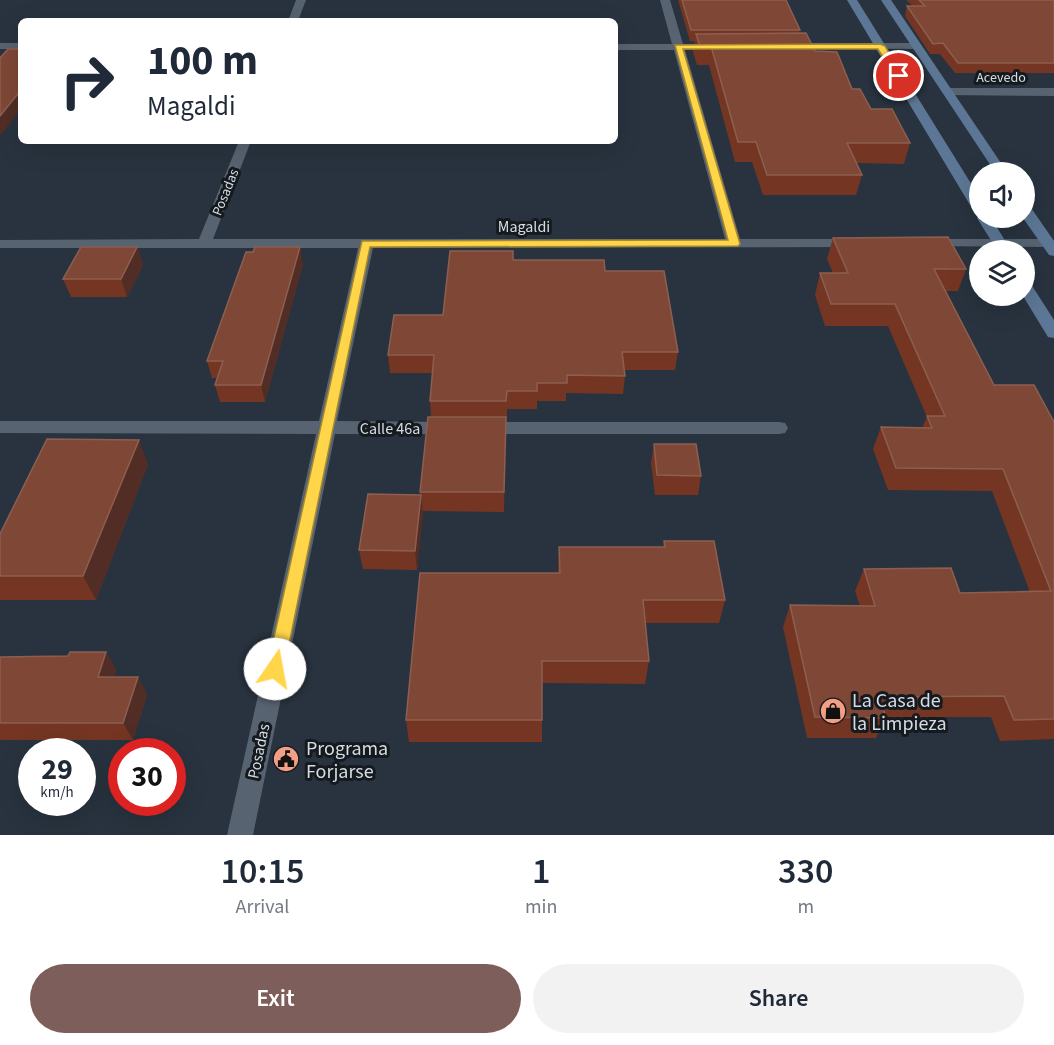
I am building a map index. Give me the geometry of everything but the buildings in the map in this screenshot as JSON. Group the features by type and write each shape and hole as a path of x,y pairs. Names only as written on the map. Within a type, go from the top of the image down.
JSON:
{"main road":[{"path":"852,0 969,192"},
{"path":"886,0 994,162"},
{"path":"1035,224 1051,248"},
{"path":"1035,302 1054,333"}],"street":[{"path":"294,18 301,0"},
{"path":"665,0 734,244"},
{"path":"0,46 18,46"},
{"path":"618,47 726,46"},
{"path":"773,46 917,46"},
{"name":"Acevedo","path":"948,92 1054,92"},
{"name":"Posadas","path":"204,244 244,144"},
{"name":"Magaldi","path":"0,244 873,243"},
{"path":"919,243 969,245"},
{"name":"Posadas","path":"240,835 366,244"},
{"path":"1035,248 1051,248"},
{"name":"Calle 46a","path":"0,427 779,428"}],"place":[{"name":"La Casa de la Limpieza","path":"833,711"},
{"name":"Programa Forjarse","path":"286,759"}],"route":[{"path":"275,669 366,244 734,244 678,47 880,46 899,76"}]}
